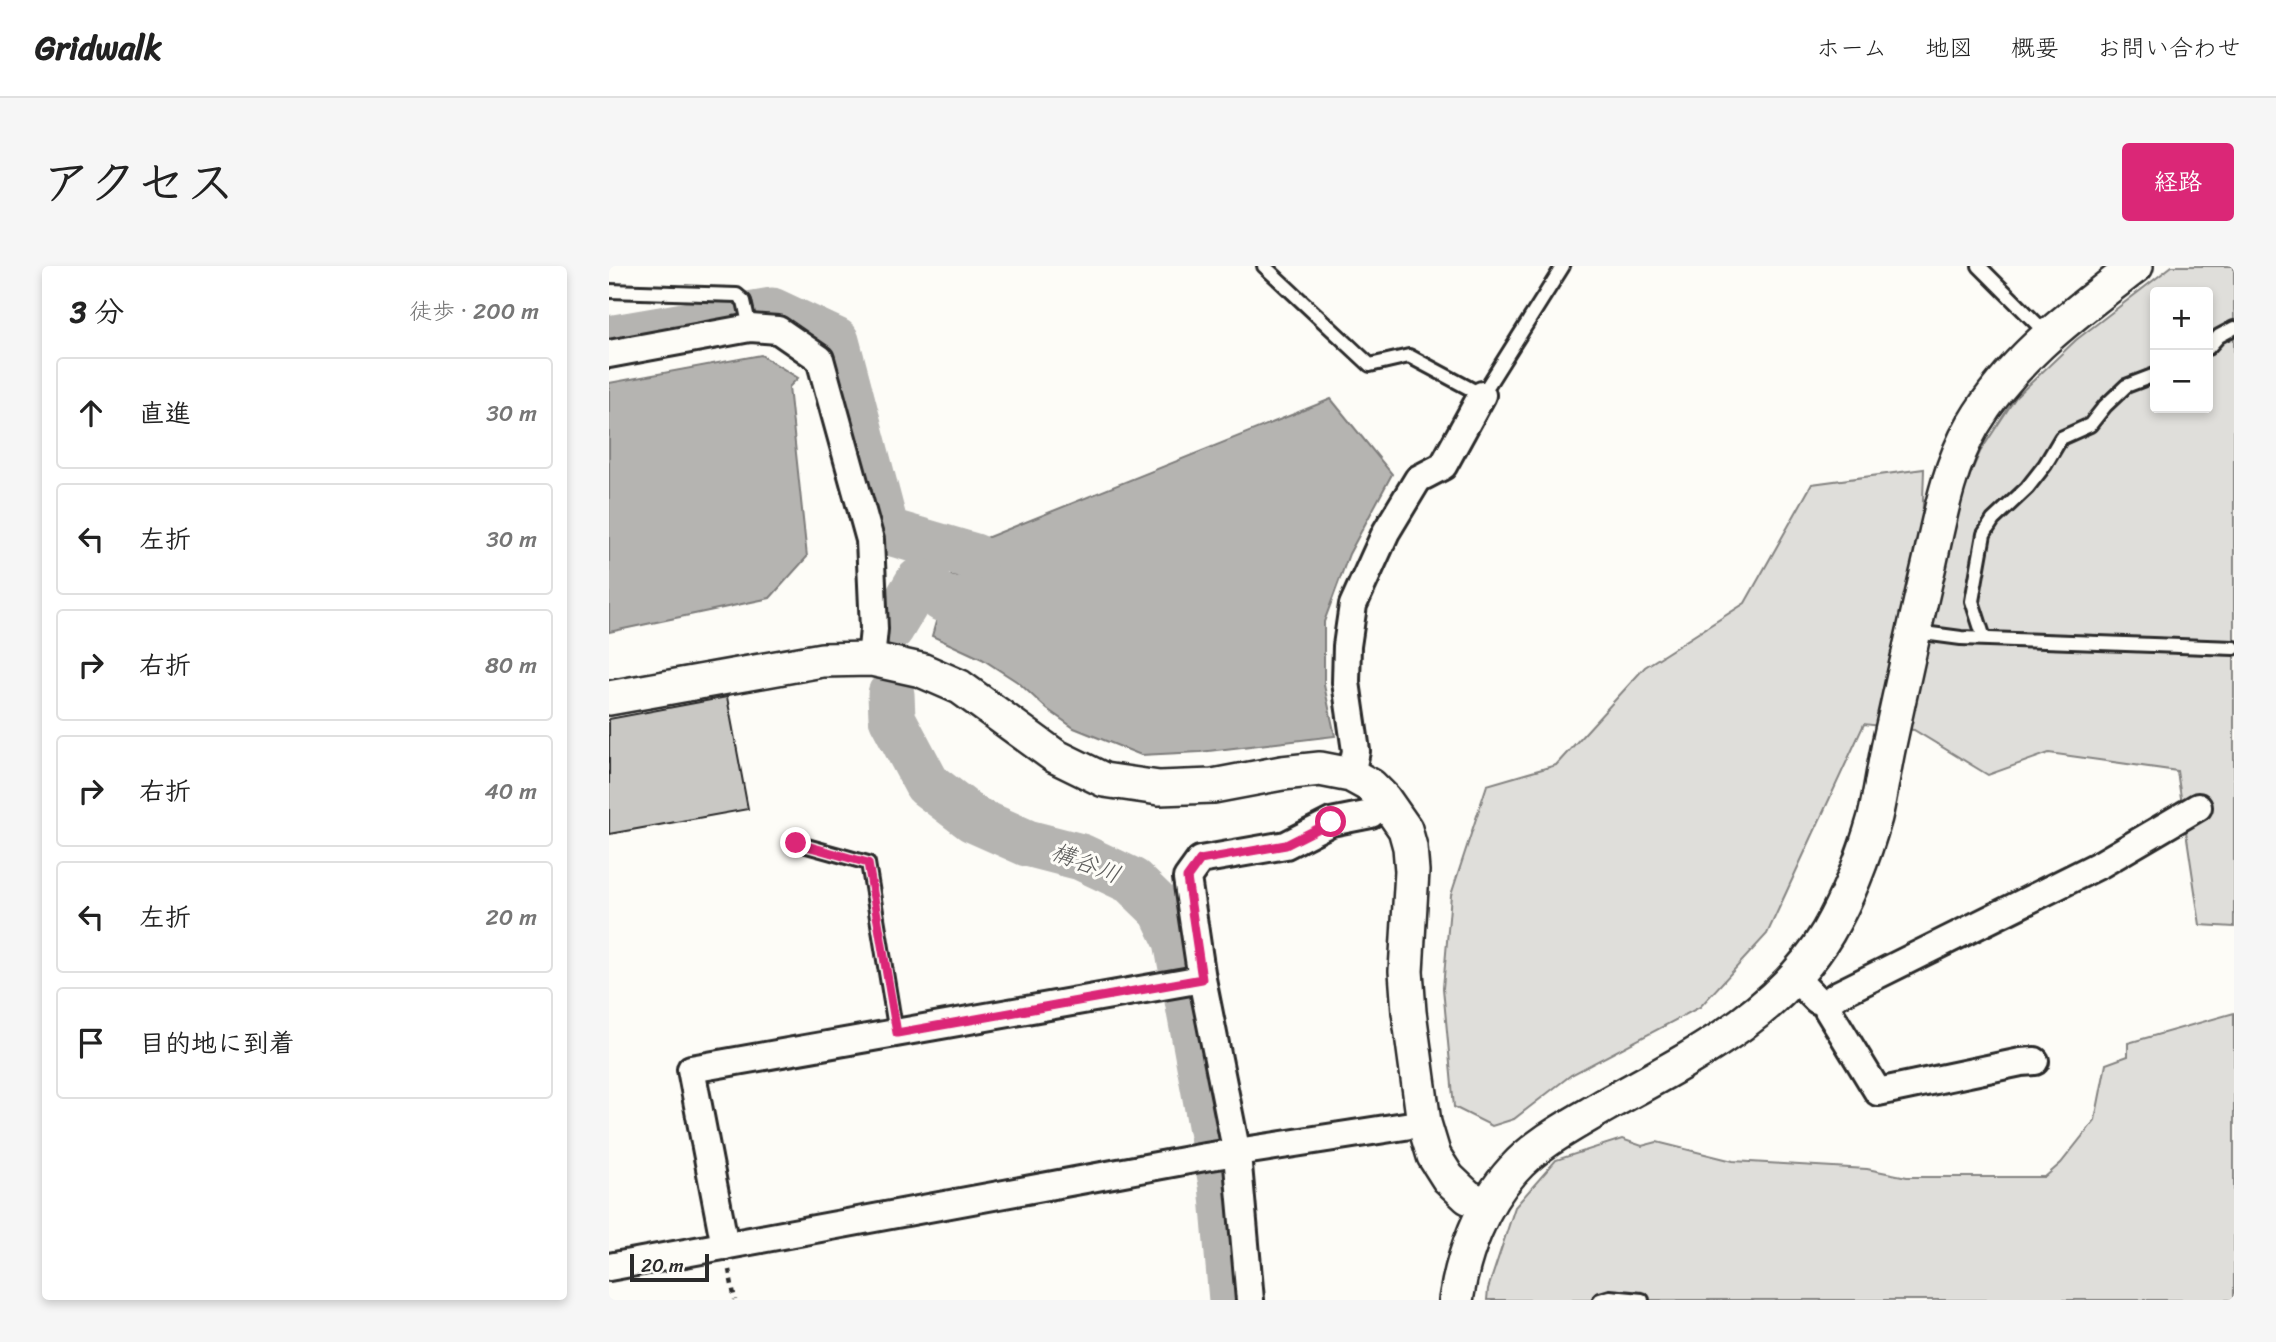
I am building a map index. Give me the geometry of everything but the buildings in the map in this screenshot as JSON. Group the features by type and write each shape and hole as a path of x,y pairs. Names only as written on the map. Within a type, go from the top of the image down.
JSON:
{"street":[{"path":"1456,1300 1458,1284 1474,1234 1487,1205 1513,1170 1548,1139 1721,1040 1765,1006 1795,978 1828,933 1857,872 1875,816 1913,632 1948,483 1971,427 2020,361 2047,334 2136,266"},
{"path":"609,354 749,323 778,330 820,359 870,540 874,629 871,659"},
{"path":"1351,775 1356,751 1346,682 1347,646 1353,605 1386,532 1418,479 1443,466 1482,395"},
{"path":"609,698 822,660 871,659 921,670 960,687 1055,756 1104,780 1159,788 1213,786 1320,769 1351,775 1371,786 1384,799 1405,829 1410,847 1412,871 1406,971 1424,1123 1434,1156 1448,1178 1468,1197 1487,1205"},
{"path":"1250,1300 1223,1155 1187,878 1200,860 1286,845 1331,822 1371,814 1384,799"},
{"path":"1826,1003 1839,994 2101,864 2198,807"},
{"path":"1795,978 1817,1000 1826,1003"},
{"path":"725,1246 691,1069 1202,979"},
{"path":"1826,1003 1878,1092 2035,1061"},
{"path":"609,1267 1223,1155 1424,1123"}],"lane":[{"path":"1264,266 1370,365 1409,356 1482,395 1563,266"},
{"path":"1979,266 2047,334"},
{"path":"609,291 737,295 744,301 749,323"},
{"path":"2213,343 2234,328"},
{"path":"1984,638 1972,601 1983,534 1993,520 2027,488 2061,438 2090,425 2126,386 2150,377"},
{"path":"1913,632 1961,638 2234,648"},
{"path":"796,843 868,863 897,1033"},
{"path":"1600,1300 1610,1297 1642,1300"}],"shaded area":[{"path":"2172,266 2234,266 2234,927 2200,925 2177,771 2049,753 1988,775 1914,730 1864,724 1767,934 1700,1007 1571,1075 1514,1119 1492,1126 1454,1107 1443,988 1451,895 1487,785 1556,765 1645,667 1745,603 1812,484 1924,469 1922,532 1957,505 1980,452 2016,397 2076,340"},
{"path":"761,355 798,378 789,387 807,557 770,598 609,632 609,383"},
{"path":"1331,399 1392,474 1349,554 1324,622 1324,685 1335,736 1200,752 1141,755 1074,728 1047,709 1019,683 982,659 932,636 949,576 967,575 981,540"},
{"path":"2234,1013 2234,1300 1487,1300 1488,1289 1515,1207 1556,1160 1622,1139 1642,1146 1657,1142 1733,1161 1867,1169 1907,1177 2045,1177 2061,1163 2095,1120 2106,1064 2128,1056 2128,1043"}],"waterway":[{"path":"609,339 772,311 836,341 886,531 975,557"},
{"name":"構谷川","path":"891,628 919,581 943,599"},
{"name":"構谷川","path":"891,694 892,718 927,784 973,819 1027,843 1081,857 1132,881 1162,910 1177,941 1222,1184 1232,1300"}],"route":[{"path":"796,843 868,863 897,1033 1202,979 1187,878 1200,860 1286,845 1331,822"}]}
